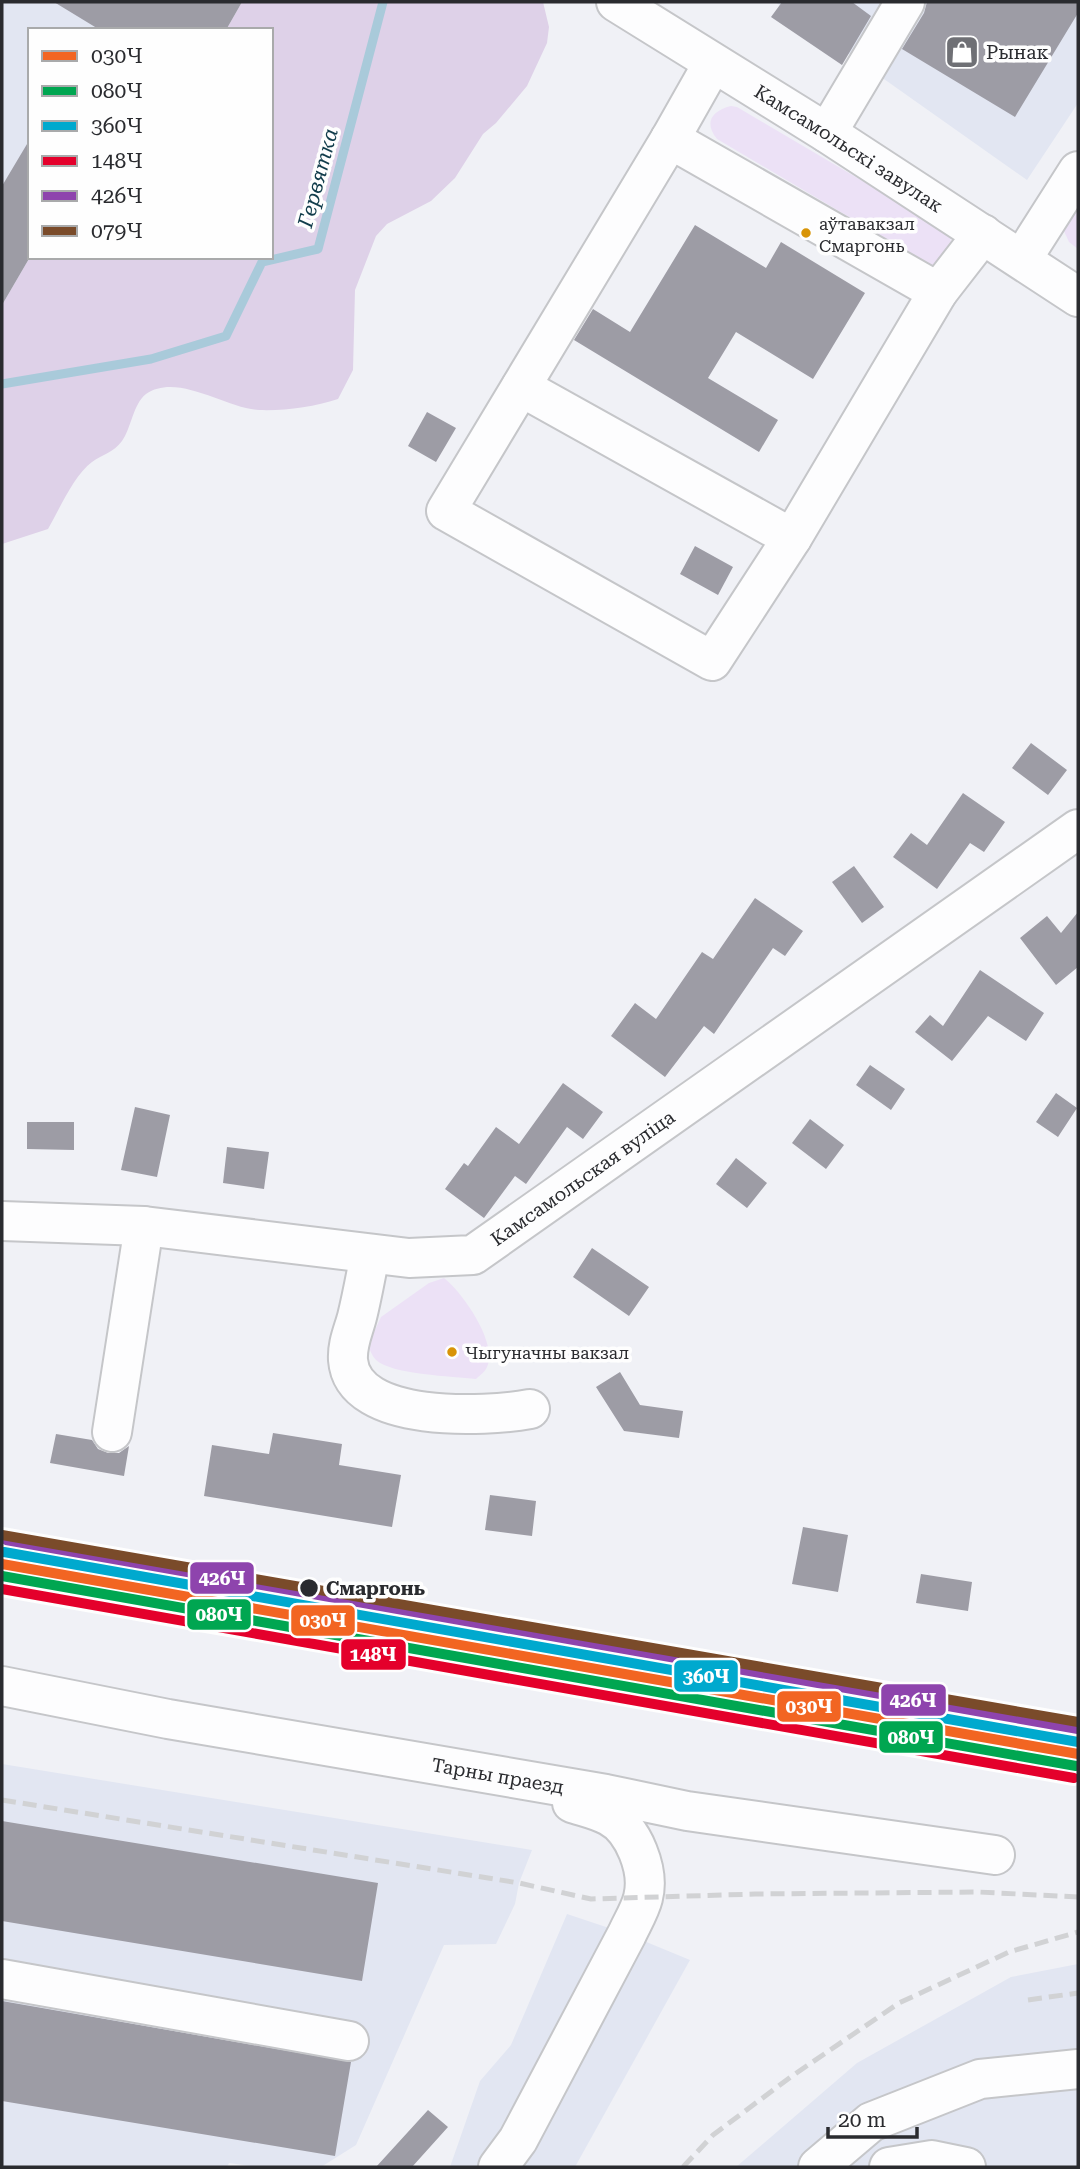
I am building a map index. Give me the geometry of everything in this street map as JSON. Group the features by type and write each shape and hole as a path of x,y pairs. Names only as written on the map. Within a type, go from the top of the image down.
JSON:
{"street":[{"name":"Камсамольскі завулак","path":"617,2 827,133 1078,297"},
{"path":"827,133 905,2"},
{"path":"713,63 446,511 712,661 792,538 939,292 983,234"},
{"path":"670,139 939,292"},
{"path":"1022,259 1078,172"},
{"path":"521,387 792,538"},
{"name":"Камсамольская вуліца","path":"2,1221 144,1226 409,1258 473,1255 1078,829"},
{"path":"112,1432 144,1226"},
{"path":"370,1254 356,1320 349,1338 348,1362 358,1384 384,1403 412,1409 474,1416 530,1409"},
{"name":"Тарны праезд","path":"2,1686 168,1718 606,1794 687,1811 995,1855"},
{"path":"498,2167 518,2140 627,1934 643,1899 644,1888 644,1873 633,1842 623,1827 609,1816 505,1777"},
{"path":"2,1979 349,2041"},
{"path":"818,2167 871,2123 981,2079 1078,2069"},
{"path":"889,2167 932,2160 966,2167"}],"shaded area":[{"path":"2,2 242,2 227,28 28,28 29,259 2,305"},
{"path":"242,2 543,2 549,27 547,43 527,86 496,123 483,134 455,178 431,201 387,224 376,236 355,290 353,370 338,399 299,408 259,410 186,389 158,388 142,398 119,445 92,462 79,475 48,529 2,544 2,305 29,259 273,259 273,28 227,28"},
{"name":"Рынак","path":"775,2 1078,2 1078,103 1027,180"},
{"path":"731,106 737,107 949,232 952,247 944,264 932,266 717,139 711,128 712,118 714,114"},
{"path":"1078,192 1078,249 1069,242 1063,229"},
{"path":"444,1278 469,1306 483,1332 489,1357 485,1370 476,1379 438,1376 395,1369 376,1360 368,1345 381,1317 429,1283"},
{"path":"2,1764 532,1850 519,1883 515,1904 496,1944 444,1945 356,2145 321,2167 257,2167 229,2163 227,2167 2,2167"},
{"path":"567,1914 627,1934 690,1960 575,2167 450,2167 480,2081 511,2045"},
{"path":"1078,1964 1078,2167 736,2167 857,2063 1011,1977"}],"building":[{"path":"54,2 242,2 227,28 97,28"},
{"path":"782,2 852,2 871,16 842,65 771,17"},
{"path":"927,2 1078,2 1078,13 1015,117 902,49 924,13"},
{"path":"28,142 29,259 2,305 2,186"},
{"path":"695,225 766,268 781,242 865,293 813,379 736,332 708,378 778,420 759,452 574,340 593,309 630,332"},
{"path":"427,412 456,428 436,462 408,446"},
{"path":"695,546 733,567 718,595 680,574"},
{"path":"1031,743 1067,770 1048,795 1012,768"},
{"path":"963,793 1005,822 984,852 970,843 937,889 893,857 911,833 927,845"},
{"path":"854,866 884,907 862,923 832,882"},
{"path":"755,898 803,931 785,956 773,948 714,1034 704,1026 665,1077 611,1036 635,1003 656,1019 702,952 713,959"},
{"path":"1078,912 1078,967 1056,985 1020,938 1047,916 1061,933"},
{"path":"980,970 1044,1013 1026,1041 988,1016 952,1061 915,1032 930,1015 943,1026"},
{"path":"870,1065 905,1089 891,1110 856,1085"},
{"path":"563,1083 603,1112 583,1139 567,1127 526,1184 515,1176 484,1218 445,1189 464,1163 468,1166 496,1127 519,1144"},
{"path":"1056,1093 1077,1108 1058,1137 1036,1122"},
{"path":"135,1107 170,1115 157,1177 121,1170"},
{"path":"810,1119 844,1145 826,1169 792,1143"},
{"path":"27,1122 74,1122 74,1150 27,1149"},
{"path":"227,1147 269,1152 264,1189 223,1183"},
{"path":"736,1158 767,1183 747,1208 716,1184"},
{"path":"592,1248 649,1287 629,1316 573,1277"},
{"path":"620,1372 640,1405 683,1411 679,1438 624,1431 596,1387"},
{"name":"Смаргонь","path":"273,1433 342,1444 339,1465 401,1475 392,1527 204,1496 212,1445 269,1454"},
{"path":"56,1434 92,1440 98,1449 108,1453 119,1453 129,1446 124,1476 50,1463"},
{"path":"490,1495 536,1501 532,1536 485,1530"},
{"path":"803,1527 848,1535 838,1592 792,1584"},
{"path":"921,1574 972,1582 968,1611 916,1603"},
{"path":"2,1821 378,1883 362,1981 2,1921"},
{"path":"2,2001 351,2062 335,2156 2,2101"},
{"path":"428,2110 448,2127 412,2167 376,2167"}],"waterway":[{"name":"Гервятка","path":"2,384 151,359 226,336 262,262 318,249 383,2"}],"railway":[{"path":"2,1800 519,1883 591,1899 978,1892 1078,1897"},
{"path":"683,2167 713,2135 792,2076 899,2003 1009,1952 1078,1932"},
{"path":"1028,2000 1078,1993"}],"transit line":[{"name":"079Ч","path":"2,1535 1078,1722"},
{"name":"426Ч","path":"6,1540 1078,1729"},
{"name":"360Ч","path":"4,1552 1078,1742"},
{"name":"030Ч","path":"2,1564 1078,1754"},
{"name":"080Ч","path":"2,1576 1076,1766"},
{"name":"148Ч","path":"2,1589 1074,1778"}],"place":[{"name":"Рынак","path":"962,52"},
{"name":"аўтавакзал Смаргонь","path":"806,233"},
{"name":"Чыгуначны вакзал","path":"452,1352"},
{"name":"Смаргонь","path":"309,1588"}]}
